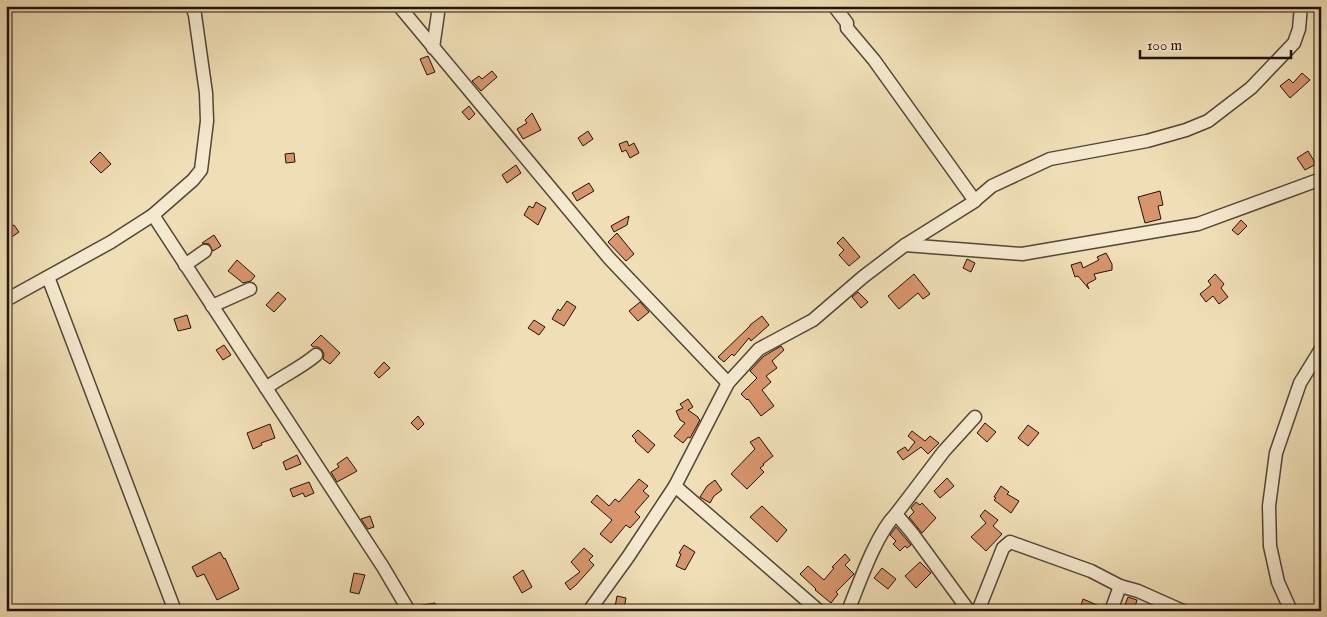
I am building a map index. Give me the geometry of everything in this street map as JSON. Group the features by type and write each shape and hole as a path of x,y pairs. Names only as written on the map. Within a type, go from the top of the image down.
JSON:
{"street":[{"path":"6,300 111,242 153,215 193,180 201,170 207,121 206,93 195,15 192,6"},
{"path":"399,6 609,258 728,383"},
{"path":"433,48 439,6"},
{"path":"834,6 847,23 847,28 874,60 975,201"},
{"path":"589,611 628,557 674,486 728,383 759,349 813,320 904,245 975,201 992,186 1050,159 1147,140 1186,130 1208,121 1251,88 1294,43 1299,29 1301,6"},
{"path":"904,245 1022,254 1198,224 1321,179"},
{"path":"153,215 383,567 409,611"},
{"path":"185,265 205,251"},
{"path":"48,277 175,611"},
{"path":"212,306 250,289"},
{"path":"1291,611 1278,582 1270,546 1269,506 1276,452 1300,383 1321,349"},
{"path":"266,388 304,366 316,356"},
{"path":"848,611 888,522 950,444 975,417"},
{"path":"674,486 819,611"},
{"path":"896,514 969,611"},
{"path":"978,611 1003,548 1010,542 1091,571 1120,586 1138,591 1183,611"},
{"path":"1111,611 1120,586"}],"building":[{"path":"428,56 435,72 427,75 420,59"},
{"path":"492,71 497,77 481,91 472,81 479,76 482,79"},
{"path":"1302,73 1310,80 1290,98 1280,86 1289,79 1293,83"},
{"path":"469,106 475,114 469,120 462,112"},
{"path":"532,113 541,130 523,139 517,129 527,123 525,120"},
{"path":"588,131 593,139 583,146 578,138"},
{"path":"627,141 629,146 634,143 639,153 630,158 626,150 622,152 619,144"},
{"path":"1308,151 1316,164 1305,170 1297,158"},
{"path":"100,152 111,164 101,173 90,162"},
{"path":"294,153 295,162 286,163 285,154"},
{"path":"516,165 521,173 507,183 502,175"},
{"path":"589,183 594,191 577,201 572,193"},
{"path":"1160,191 1163,205 1158,206 1161,219 1145,223 1138,197"},
{"path":"536,202 546,208 538,225 524,215 529,206 533,208"},
{"path":"629,216 627,225 614,232 611,226"},
{"path":"6,218 19,232 6,241"},
{"path":"1241,220 1247,226 1238,235 1232,230"},
{"path":"617,233 634,254 626,261 608,242"},
{"path":"214,235 221,246 213,251 209,244 202,243"},
{"path":"843,237 860,257 849,266 839,255 844,250 837,243"},
{"path":"1106,253 1112,264 1112,270 1094,274 1096,279 1087,284 1089,289 1078,276 1075,277 1071,265 1081,262 1083,268 1099,260 1097,257"},
{"path":"967,259 975,263 971,272 963,268"},
{"path":"237,260 255,276 251,281 243,283 228,271"},
{"path":"914,274 930,294 923,299 918,293 899,309 888,296"},
{"path":"1215,274 1224,284 1221,288 1228,297 1219,304 1213,296 1206,302 1200,294 1211,285 1208,281"},
{"path":"278,292 286,299 274,312 266,305"},
{"path":"858,292 868,302 861,308 852,297"},
{"path":"567,301 576,307 564,326 552,319 558,309 560,311"},
{"path":"640,302 649,312 638,321 629,311"},
{"path":"187,315 191,328 178,331 174,319"},
{"path":"762,316 769,325 751,341 749,338 734,356 732,354 724,362 718,357 750,325"},
{"path":"534,320 545,327 539,335 528,328"},
{"path":"321,335 340,353 330,364 323,359 324,354 322,350 311,345"},
{"path":"224,345 231,355 223,360 216,350"},
{"path":"781,346 784,350 772,361 777,368 766,376 771,382 762,390 774,406 761,416 748,399 741,394 757,378 750,371 764,356"},
{"path":"384,362 390,368 379,378 374,373"},
{"path":"688,399 693,407 688,410 700,420 690,438 688,437 683,443 674,436 685,423 680,420 676,411 683,408 680,404"},
{"path":"418,416 424,424 418,430 411,423"},
{"path":"985,423 996,432 987,442 977,433"},
{"path":"270,424 275,438 261,443 262,445 253,449 247,433"},
{"path":"1028,425 1039,433 1028,446 1018,438"},
{"path":"638,430 655,445 648,453 632,436"},
{"path":"912,431 925,441 930,436 939,443 928,454 921,447 903,460 897,452 905,447 908,451 915,442 908,436"},
{"path":"759,437 773,456 763,464 760,468 764,472 747,489 731,474 755,449 750,442"},
{"path":"297,455 301,464 286,470 283,462"},
{"path":"347,457 357,471 337,482 331,472 339,467 337,464"},
{"path":"947,478 954,486 940,498 934,491"},
{"path":"639,479 648,486 643,491 649,496 635,512 640,517 630,528 626,525 611,543 600,534 612,520 591,502 597,495 609,506 615,499 619,502"},
{"path":"715,480 722,490 714,496 710,503 700,497 707,486"},
{"path":"309,482 314,493 305,497 303,493 293,497 290,489"},
{"path":"1001,486 1009,492 1007,494 1019,501 1011,513 994,500"},
{"path":"916,502 920,505 922,503 936,518 922,533 909,517 914,512 911,508"},
{"path":"762,506 787,530 777,542 750,517"},
{"path":"985,510 998,520 993,526 1002,534 986,551 971,537 986,523 980,516"},
{"path":"370,516 374,527 368,529 361,519"},
{"path":"896,527 911,545 907,548 905,546 900,551 893,544 896,541 890,535"},
{"path":"684,545 695,552 685,570 676,566 681,554 679,553"},
{"path":"584,548 593,556 589,560 594,565 570,590 565,583 580,572 571,562"},
{"path":"220,552 225,558 239,589 217,600 204,574 197,577 192,567"},
{"path":"845,554 850,560 845,565 854,574 836,592 838,594 831,603 800,574 808,566 824,580 834,568 832,567"},
{"path":"920,562 931,573 916,588 905,576"},
{"path":"882,568 896,579 888,589 874,578"},
{"path":"523,570 532,587 522,593 513,577"},
{"path":"354,573 365,575 359,594 350,592"},
{"path":"617,596 626,598 624,608 615,607"},
{"path":"1128,597 1137,600 1134,610 1124,607"},
{"path":"1083,599 1104,608 1103,611 1079,611"},
{"path":"435,603 437,611 417,611 416,606"}]}
